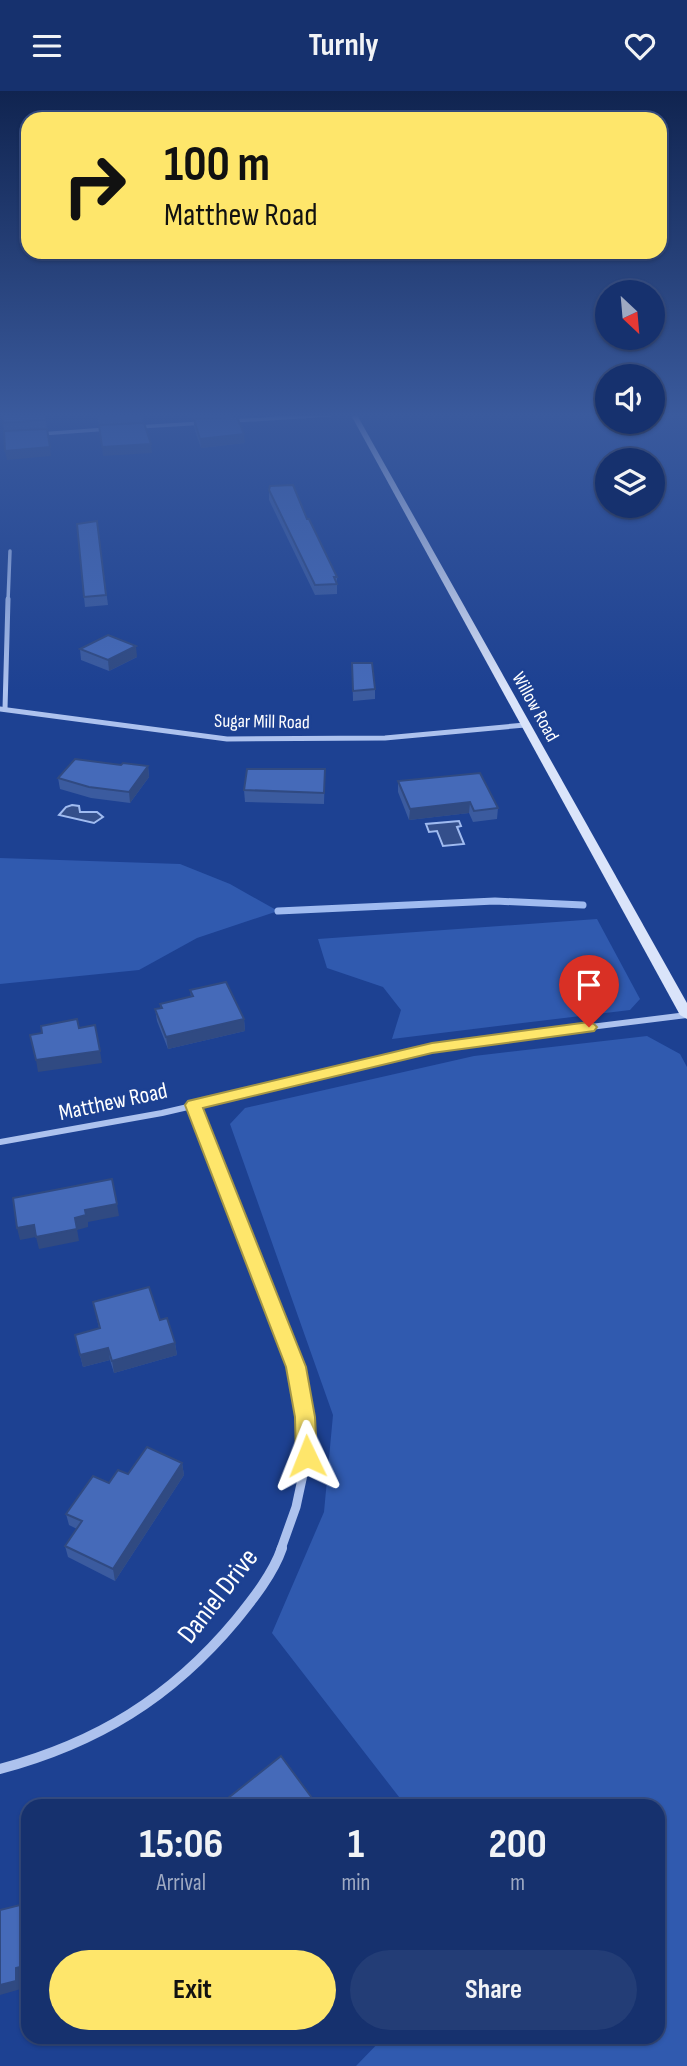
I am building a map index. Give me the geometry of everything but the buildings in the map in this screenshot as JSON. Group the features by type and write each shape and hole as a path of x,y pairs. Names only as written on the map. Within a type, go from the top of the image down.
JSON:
{"street":[{"name":"Willow Road","path":"405,507 687,1015"},
{"path":"3,709 10,551"},
{"name":"Sugar Mill Road","path":"3,709 131,728 251,740 386,738 525,725"},
{"name":"Matthew Road","path":"0,1142 81,1129 194,1105 432,1048 687,1015"},
{"name":"Daniel Drive","path":"0,1769 45,1756 108,1729 170,1688 214,1646 253,1599 280,1553 296,1507 307,1456 305,1417 296,1367 194,1105"}],"shaded area":[{"path":"72,805 79,806 80,812 97,812 103,817 94,823 59,815"},
{"path":"459,821 461,826 457,827 464,844 443,846 437,831 429,832 426,824"},
{"path":"0,858 180,864 230,884 278,911 197,938 139,970 0,984"},
{"path":"597,919 640,999 630,1010 392,1039 401,1010 383,987 327,968 318,939"},
{"path":"647,1036 680,1054 687,1067 687,2066 356,2066 377,2044 665,2044 665,1799 401,1799 272,1633 324,1512 333,1415 230,1124 245,1108 474,1056"}],"waterway":[{"path":"278,911 495,901 583,905"}],"route":[{"path":"307,1456 305,1417 296,1367 194,1105 432,1048 589,1027"}]}
